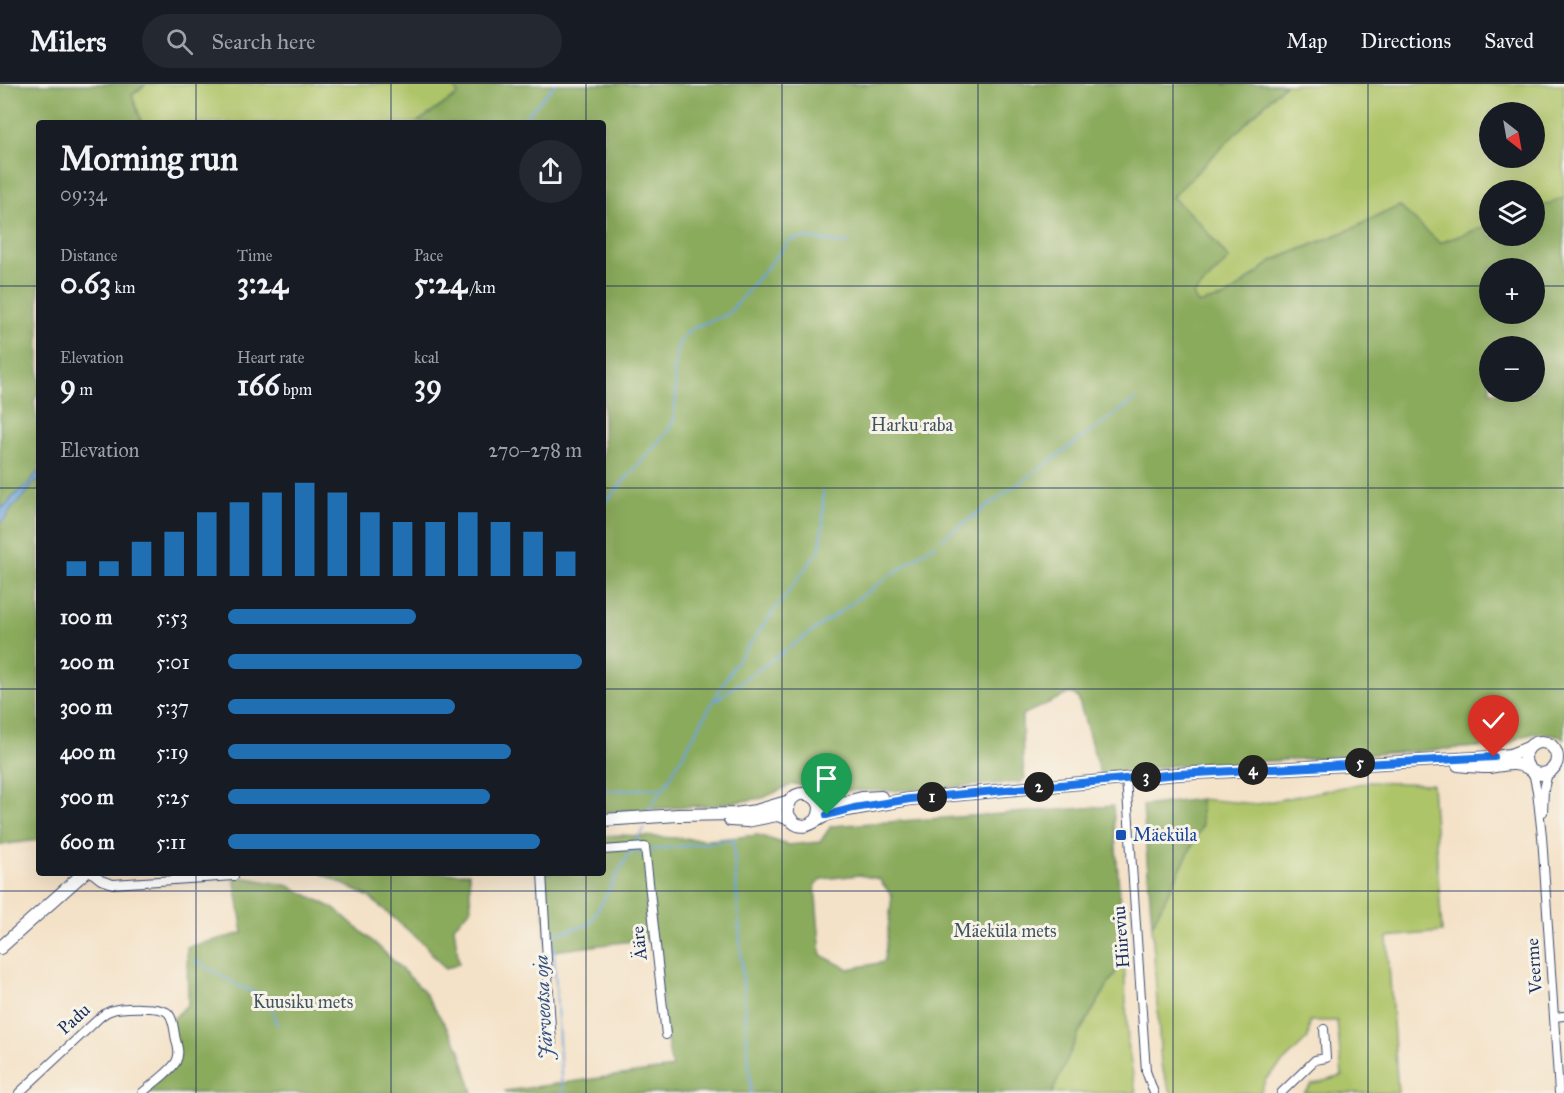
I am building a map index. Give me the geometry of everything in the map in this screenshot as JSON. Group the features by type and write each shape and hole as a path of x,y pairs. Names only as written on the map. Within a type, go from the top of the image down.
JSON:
{"street":[{"path":"790,801 788,812 791,819 802,826 810,825 827,815 841,811 910,799 1178,774 1494,757 1510,755 1541,742 1548,743 1559,750 1556,767 1539,774 1518,763 1477,767 1424,761"},
{"path":"1528,748 1524,758 1530,770"},
{"name":"Veerme","path":"1556,767 1544,789 1542,836 1559,1093"},
{"name":"Veerme","path":"1530,770 1542,836"},
{"name":"Hiireviu","path":"1126,778 1146,1071 1154,1093"},
{"path":"606,820 678,814 748,812 770,808 790,801 801,794 834,804 871,797 910,799"},
{"path":"816,820 820,810 817,800"},
{"path":"678,814 734,821 747,821 777,814 791,819"},
{"name":"Ääre","path":"606,850 645,847 666,1035"},
{"path":"0,948 81,876"},
{"path":"96,876 114,884 234,876"},
{"path":"542,876 552,1045"},
{"name":"Padu","path":"19,1093 106,1013 113,1010 138,1008 167,1011 171,1017 179,1055 170,1069 142,1093"},
{"path":"1554,1017 1564,1016"},
{"path":"1281,1093 1315,1060 1326,1058 1324,1029"}],"green space":[{"path":"0,84 146,84 132,95 141,120 36,120 36,397 34,401 36,475 8,504 0,509"},
{"path":"146,84 456,84 454,86 458,94 420,120 141,120 132,95"},
{"name":"Harku raba","path":"456,84 1285,84 1172,197 1199,222 1229,259 1193,295 1198,304 1226,297 1274,260 1354,228 1399,206 1440,243 1479,229 1479,246 1545,246 1545,205 1564,198 1564,738 1535,734 1522,737 1507,745 1211,765 1178,765 1100,774 1078,698 1073,694 1068,694 1022,715 1025,778 1021,782 891,791 829,790 793,784 763,798 716,805 606,812 606,120 420,120 458,95 454,86"},
{"path":"1285,84 1564,84 1564,198 1545,205 1545,180 1479,180 1479,229 1440,243 1382,213 1354,228 1274,260 1226,297 1198,304 1193,295 1172,197"},
{"path":"36,482 36,840 0,845 0,523"},
{"path":"1368,782 1432,784 1442,932 1387,937 1398,1093 1304,1093 1311,1085 1342,1076 1337,1021 1310,1021 1308,1038 1266,1079 1260,1093 1172,1093 1161,1065 1152,925 1202,826 1200,799 1258,804"},
{"path":"1200,799 1202,826 1152,925 1143,806"},
{"name":"Mäeküla mets","path":"1113,806 1124,958 1078,1035 1052,1093 506,1093 505,1091 672,1068 655,938 547,952 542,876 606,876 606,836 710,840 758,835 788,845 820,842 831,826","holes":["859,875 879,879 892,896 884,962 848,969 821,955 815,885 823,879"]},
{"name":"Kuusiku mets","path":"234,876 287,885 335,909 377,945 423,990 459,1047 473,1093 142,1093 175,1063 172,1020 188,1004 187,947 243,933"},
{"path":"327,876 469,876 471,909 454,926 459,964 445,969 424,944 369,897"},
{"path":"1124,958 1128,1045 1136,1093 1052,1093 1078,1035"}],"water":[{"path":"36,475 36,482 0,523 0,509"}],"waterway":[{"path":"465,87 468,84"},
{"path":"523,120 555,84"},
{"path":"606,502 667,432 674,420 676,394 674,369 678,345 684,336 692,328 728,314 791,239 805,238 849,244"},
{"path":"942,539 1136,399"},
{"path":"647,810 664,788 734,665 820,549 823,491"},
{"path":"714,701 935,544"},
{"name":"Järveotsa oja","path":"606,791 663,788"},
{"path":"635,842 645,828"},
{"path":"649,850 733,840 751,1093"},
{"name":"Järveotsa oja","path":"562,1093 553,935 590,924 631,850 641,854"},
{"path":"194,960 241,987 258,993 270,1004 277,1025"}],"place":[{"name":"Mäeküla","path":"1121,835"}],"route":[{"path":"827,815 910,799 1178,774 1494,757"}]}
